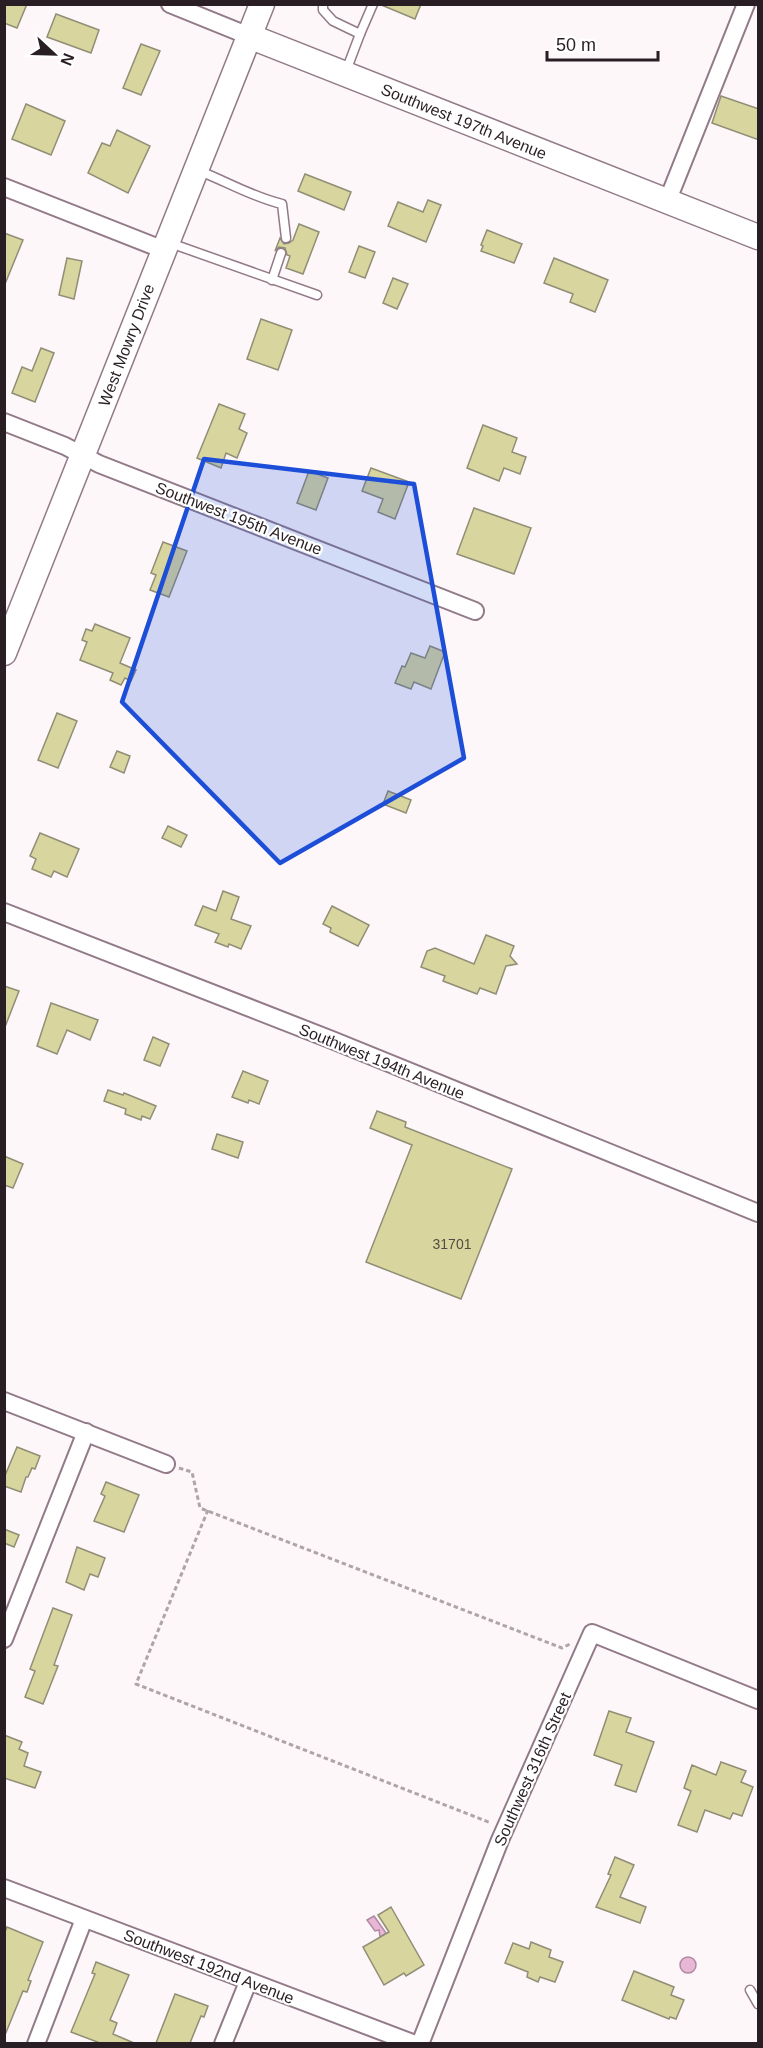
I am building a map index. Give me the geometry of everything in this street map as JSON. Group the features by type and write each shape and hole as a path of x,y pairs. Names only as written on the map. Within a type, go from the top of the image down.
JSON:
{"street":[{"name":"Southwest 197th Avenue","path":"170,4 759,237"},
{"name":"West Mowry Drive","path":"4,653 262,4"},
{"path":"667,202 746,4"},
{"path":"4,187 165,246"},
{"name":"Southwest 195th Avenue","path":"4,422 110,468 475,611"},
{"name":"Southwest 194th Avenue","path":"4,912 332,1040 759,1213"},
{"path":"4,1401 166,1464"},
{"path":"4,1639 86,1432"},
{"path":"592,1633 759,1700"},
{"name":"Southwest 316th Street","path":"420,2043 505,1828 592,1633"},
{"name":"Southwest 192nd Avenue","path":"4,1888 248,1982 415,2043"},
{"path":"36,2043 84,1918"},
{"path":"223,2043 248,1982"}],"lane":[{"path":"323,4 324,10 333,21 360,34"},
{"path":"345,74 372,4"},
{"path":"196,170 220,179 259,199 282,204 286,238"},
{"path":"165,246 317,296"},
{"path":"272,280 281,253"},
{"path":"750,1990 759,2004"}],"path":[{"path":"166,1464 192,1472 200,1508 562,1647 592,1633"},
{"path":"208,1510 136,1684 505,1828"}],"highlighted area":[{"path":"204,459 414,484 464,758 280,863 122,702"}],"shaded area":[{"path":"374,1916 386,1933 380,1937 379,1930 375,1931 367,1920"},
{"path":"688,1957 694,1959 696,1965 694,1971 688,1973 682,1971 680,1965 682,1959"}],"building":[{"path":"4,4 27,4 17,28 4,23"},
{"path":"379,4 421,4 415,19"},
{"path":"56,14 99,30 91,53 47,37"},
{"path":"141,44 160,51 141,95 123,88"},
{"path":"721,96 759,109 759,140 712,123"},
{"path":"26,104 65,121 51,155 12,139"},
{"path":"117,130 150,146 128,193 88,173 102,143 110,146"},
{"path":"305,174 351,192 344,210 298,191"},
{"path":"428,200 441,205 426,242 388,226 398,202 423,212"},
{"path":"299,224 319,232 303,274 286,268 290,256 287,255 285,248 279,247 275,251 280,238 284,244 293,240"},
{"path":"487,230 522,244 514,263 481,251"},
{"path":"4,233 23,240 5,284 4,284"},
{"path":"359,246 375,252 365,278 349,272"},
{"path":"67,258 82,261 74,299 59,295"},
{"path":"554,258 608,280 595,312 570,302 573,294 544,283"},
{"path":"393,278 408,284 397,309 383,303"},
{"path":"261,319 292,330 278,370 247,359"},
{"path":"41,348 54,353 35,402 12,393 22,367 32,371"},
{"path":"219,404 245,414 239,429 247,433 237,458 226,453 221,468 197,458"},
{"path":"483,425 517,438 512,452 526,457 520,474 504,468 499,481 467,468"},
{"path":"371,468 409,482 395,519 378,512 383,499 362,491"},
{"path":"309,471 328,478 316,510 297,503"},
{"path":"474,508 531,528 514,574 457,554"},
{"path":"163,542 187,551 169,597 150,590 156,575 151,573"},
{"path":"95,624 130,638 120,663 136,670 131,681 125,678 121,685 110,680 113,673 80,660 87,642 82,640 86,629 92,631"},
{"path":"430,646 445,652 431,689 414,682 411,689 395,683 402,666 405,667 411,653 425,658"},
{"path":"57,713 77,721 58,768 38,760"},
{"path":"117,751 130,756 124,773 110,767"},
{"path":"388,791 411,800 406,813 383,804"},
{"path":"168,826 187,835 181,847 162,838"},
{"path":"40,833 79,849 67,877 54,871 51,877 32,869 36,859 30,856"},
{"path":"223,891 239,897 231,919 251,926 241,949 215,942 219,934 195,925 203,906 216,911"},
{"path":"332,906 369,925 358,946 330,932 331,928 323,924"},
{"path":"486,935 514,946 510,956 517,964 506,966 496,994 480,988 477,994 443,981 445,976 421,967 427,951 435,948 474,964"},
{"path":"4,986 19,991 5,1027 4,1027"},
{"path":"51,1003 98,1020 90,1040 67,1030 57,1054 37,1046"},
{"path":"153,1037 169,1044 160,1066 144,1060"},
{"path":"243,1071 268,1081 259,1104 232,1097"},
{"path":"108,1090 123,1095 124,1093 156,1106 150,1119 142,1116 141,1120 125,1114 126,1109 104,1101"},
{"path":"377,1111 406,1122 405,1127 512,1169 461,1299 366,1262 412,1145 370,1128"},
{"path":"217,1134 243,1142 238,1158 212,1149"},
{"path":"4,1156 23,1164 13,1188 4,1185"},
{"path":"17,1447 40,1456 35,1469 32,1468 26,1477 21,1492 4,1486 4,1478"},
{"path":"106,1482 139,1495 124,1532 94,1521 105,1496 101,1494"},
{"path":"4,1529 19,1535 14,1547 4,1543"},
{"path":"77,1547 105,1558 98,1577 90,1574 84,1590 66,1582"},
{"path":"53,1608 72,1615 54,1665 58,1666 43,1704 25,1697 35,1671 30,1669"},
{"path":"609,1711 631,1718 626,1732 654,1742 636,1792 615,1785 622,1765 594,1755"},
{"path":"4,1735 22,1742 19,1749 28,1753 24,1766 41,1772 35,1788 4,1778"},
{"path":"721,1762 746,1771 741,1782 753,1787 742,1816 733,1813 730,1819 705,1810 697,1832 678,1825 691,1791 684,1788 692,1765 716,1775"},
{"path":"615,1857 634,1865 620,1897 646,1907 640,1923 596,1907 611,1875 608,1874"},
{"path":"391,1907 424,1965 384,1985 363,1947 389,1932 378,1915"},
{"path":"7,1927 43,1942 28,1980 31,1981 27,1992 23,1991 5,2035 4,1934"},
{"path":"531,1942 551,1950 549,1957 563,1962 555,1982 540,1977 538,1982 527,1977 528,1972 505,1963 513,1943 529,1949"},
{"path":"96,1962 129,1975 110,2020 117,2023 113,2034 134,2043 100,2043 71,2032 95,1974 92,1973"},
{"path":"634,1971 674,1987 671,1995 684,2000 676,2019 670,2017 669,2019 622,2000"},
{"path":"175,1994 208,2006 204,2017 201,2016 190,2043 156,2043"}]}
